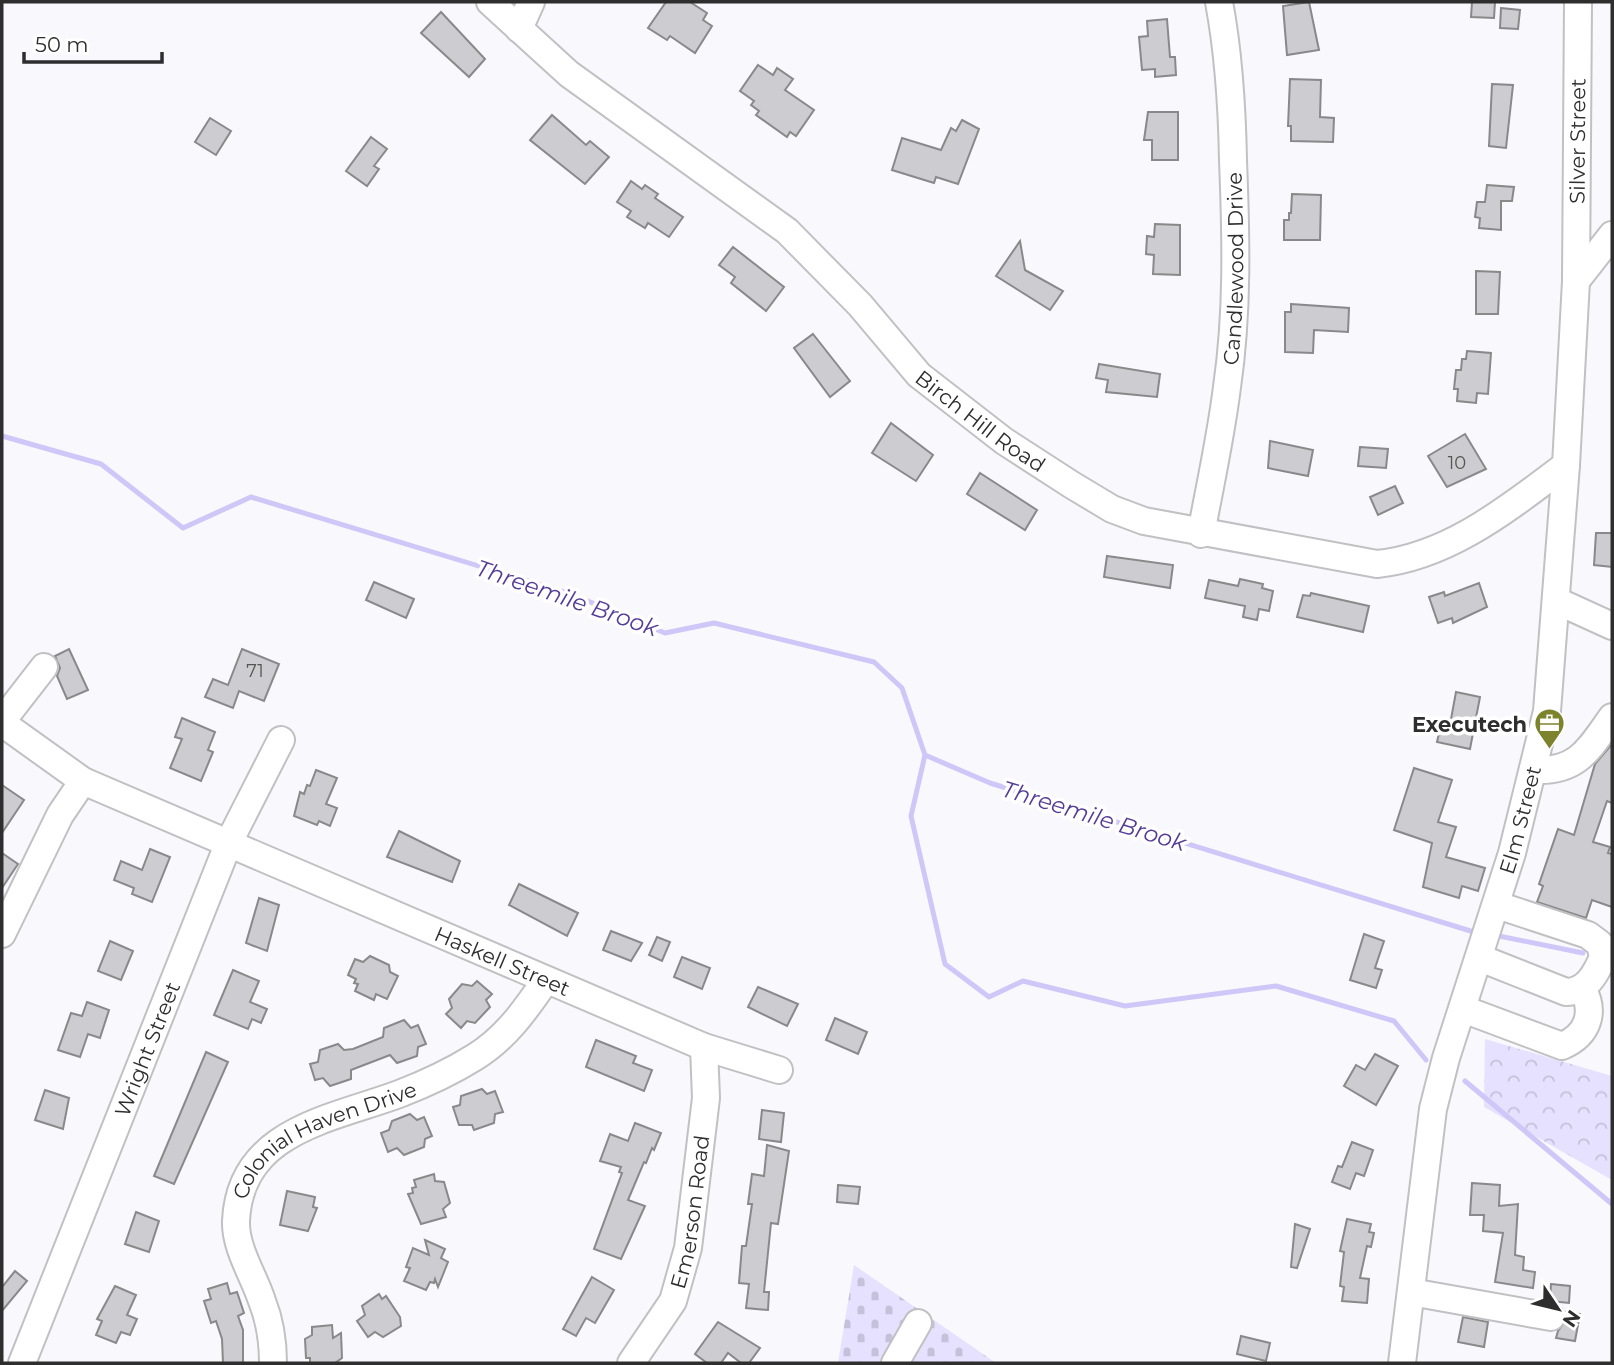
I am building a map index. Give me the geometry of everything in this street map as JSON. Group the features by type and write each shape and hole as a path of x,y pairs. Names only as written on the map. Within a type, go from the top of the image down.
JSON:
{"street":[{"name":"Birch Hill Road","path":"490,2 569,74 787,231 867,313 919,375 954,405 1112,509 1144,521 1201,534 1377,564 1396,562 1434,550 1470,532 1566,465"},
{"path":"519,29 531,2"},
{"name":"Candlewood Drive","path":"1201,534 1227,387 1234,321 1236,210 1233,104 1228,50 1219,2"},
{"name":"Silver Street","path":"1576,281 1578,2"},
{"path":"1576,281 1612,234"},
{"name":"Elm Street","path":"1402,1363 1433,1109 1535,771 1548,711 1576,281"},
{"path":"1557,601 1612,626"},
{"path":"2,722 44,667"},
{"path":"1535,771 1559,770 1575,762 1612,718"},
{"name":"Haskell Street","path":"2,722 83,781 704,1047 779,1070"},
{"name":"Wright Street","path":"22,1363 229,842 281,740"},
{"path":"2,934 60,815 83,781"},
{"path":"1488,933 1588,935 1600,944 1603,957 1601,964 1582,988 1566,992 1488,933"},
{"name":"Colonial Haven Drive","path":"273,1363 268,1318 236,1231 239,1202 257,1163 278,1141 301,1127 400,1094 474,1058 505,1034 546,980"},
{"path":"1463,1009 1562,1046 1580,1035 1587,1025 1589,999 1582,988"},
{"name":"Emerson Road","path":"631,1363 673,1301 682,1271 706,1098 704,1047"},
{"path":"1411,1292 1551,1317"},
{"path":"895,1363 918,1323"}],"green space":[{"path":"1485,1039 1612,1076 1612,1180 1484,1107"},
{"path":"854,1265 996,1363 838,1363"}],"building":[{"path":"666,2 690,2 707,13 703,20 712,26 695,53 670,36 667,40 648,28"},
{"path":"1309,2 1319,50 1287,55 1283,6"},
{"path":"1472,2 1495,2 1494,18 1471,17"},
{"path":"1501,8 1520,10 1518,29 1500,28"},
{"path":"441,12 485,59 469,77 421,33"},
{"path":"1167,19 1170,57 1175,57 1176,75 1155,77 1155,69 1142,70 1139,37 1148,36 1147,21"},
{"path":"758,65 773,75 777,68 793,79 785,90 814,110 796,136 790,132 787,137 756,115 759,111 751,105 754,101 740,91"},
{"path":"1290,79 1321,80 1320,117 1334,118 1333,142 1291,141 1291,126 1288,126"},
{"path":"1492,84 1513,85 1506,148 1489,146"},
{"path":"1148,112 1178,112 1178,160 1152,160 1152,140 1144,140"},
{"path":"552,115 586,145 590,141 609,157 585,184 530,140"},
{"path":"210,118 231,131 216,155 195,142"},
{"path":"962,120 979,129 958,184 936,177 934,183 892,170 902,138 941,150 951,128 956,131"},
{"path":"371,137 387,149 374,166 379,169 367,186 346,171"},
{"path":"631,181 642,189 645,185 658,194 655,198 683,217 669,237 648,223 645,228 627,217 631,211 617,202"},
{"path":"1487,185 1514,187 1512,201 1501,201 1501,230 1479,228 1480,218 1475,217 1477,202 1485,202"},
{"path":"1292,194 1321,195 1320,240 1284,240 1284,220 1289,220"},
{"path":"1155,224 1180,225 1180,275 1153,274 1154,255 1146,254 1147,236 1154,237"},
{"path":"1020,241 1025,270 1063,291 1050,310 996,276"},
{"path":"733,247 784,287 766,311 731,283 735,277 719,265"},
{"path":"1476,271 1500,272 1498,314 1476,314"},
{"path":"1291,304 1349,308 1348,332 1314,330 1313,353 1285,352 1285,312 1291,312"},
{"path":"813,334 850,381 830,397 794,348"},
{"path":"1467,351 1491,353 1488,394 1477,393 1476,403 1457,401 1458,389 1454,389 1456,370 1461,370 1462,359 1466,359"},
{"path":"1099,364 1160,374 1157,397 1106,392 1108,380 1096,378"},
{"path":"891,423 933,455 916,481 872,453"},
{"path":"1465,434 1486,469 1447,487 1428,456"},
{"path":"1270,441 1313,450 1308,476 1268,468"},
{"path":"1360,447 1388,449 1386,468 1358,466"},
{"path":"980,473 1037,510 1025,530 967,494"},
{"path":"1395,486 1403,503 1378,515 1370,497"},
{"path":"1596,533 1612,533 1612,567 1594,565"},
{"path":"1107,556 1173,565 1170,588 1104,577"},
{"path":"1240,579 1263,584 1262,588 1273,591 1269,611 1259,609 1257,620 1243,617 1245,606 1205,598 1209,580 1238,586"},
{"path":"374,582 414,599 406,618 366,600"},
{"path":"1479,583 1487,607 1453,623 1452,618 1438,623 1429,597 1444,592 1445,596"},
{"path":"1311,593 1369,606 1363,632 1297,617 1303,595 1310,596"},
{"path":"69,649 88,690 67,699 57,676 60,668 55,656"},
{"path":"242,649 279,664 264,701 239,691 233,708 205,697 213,679 228,685"},
{"path":"1456,692 1480,697 1470,749 1437,742 1440,729 1449,730"},
{"path":"182,718 215,732 208,750 213,752 201,781 170,768 182,739 175,737"},
{"path":"1612,744 1612,803 1607,801 1593,842 1610,847 1608,853 1612,854 1612,907 1592,900 1586,918 1537,902 1543,886 1539,884 1558,829 1574,835 1595,764"},
{"path":"1414,768 1452,780 1438,822 1456,827 1446,857 1485,868 1478,891 1462,886 1459,898 1423,887 1432,843 1394,830"},
{"path":"316,770 337,778 326,804 337,808 330,826 319,821 317,825 294,816 300,792 304,794 307,785 310,786"},
{"path":"2,785 24,800 2,833"},
{"path":"399,831 460,861 452,882 387,857"},
{"path":"150,849 170,857 152,902 132,894 134,888 114,880 121,861 142,870"},
{"path":"2,853 18,864 2,888"},
{"path":"519,884 578,913 567,936 509,905"},
{"path":"259,898 279,905 267,951 246,943"},
{"path":"611,931 642,943 631,961 603,950"},
{"path":"1364,934 1384,941 1375,968 1382,970 1376,988 1350,980"},
{"path":"657,937 670,942 662,961 649,955"},
{"path":"110,941 133,951 121,980 98,971"},
{"path":"370,956 389,965 390,972 398,976 387,999 376,994 374,1000 355,991 358,984 354,983 356,979 348,975 355,959 363,962"},
{"path":"682,957 710,968 702,989 674,977"},
{"path":"233,970 259,981 250,1002 267,1009 261,1023 252,1019 248,1029 214,1015"},
{"path":"477,981 492,994 486,1000 490,1007 475,1023 467,1021 461,1028 446,1014 452,1008 449,999 462,984 472,986"},
{"path":"758,987 798,1004 787,1026 748,1007"},
{"path":"87,1002 109,1010 100,1038 88,1034 80,1057 58,1050 71,1013 82,1016"},
{"path":"835,1018 867,1032 858,1054 826,1040"},
{"path":"404,1020 411,1028 418,1025 426,1044 418,1047 417,1056 397,1063 390,1055 351,1070 351,1079 330,1086 323,1078 315,1080 310,1064 318,1062 320,1050 338,1044 344,1050 353,1049 383,1037 384,1028"},
{"path":"596,1040 636,1056 633,1063 652,1070 644,1091 586,1067"},
{"path":"206,1052 228,1062 174,1184 154,1176"},
{"path":"1375,1054 1398,1066 1376,1105 1344,1086 1356,1065 1365,1070"},
{"path":"482,1089 487,1094 495,1091 503,1112 495,1114 494,1123 474,1130 472,1125 459,1125 453,1107 460,1105 461,1096"},
{"path":"45,1090 69,1098 63,1129 35,1120"},
{"path":"762,1110 784,1113 781,1142 759,1139"},
{"path":"410,1114 417,1120 424,1117 432,1136 425,1139 424,1147 404,1155 397,1148 388,1152 381,1133 389,1130 392,1121"},
{"path":"635,1123 661,1133 654,1150 652,1148 646,1163 644,1162 628,1200 645,1206 621,1259 594,1249 622,1173 619,1172 621,1167 600,1161 610,1134 628,1141"},
{"path":"1352,1142 1373,1150 1364,1176 1356,1173 1350,1189 1332,1182 1338,1166 1342,1167"},
{"path":"767,1145 789,1151 778,1224 771,1223 764,1292 769,1292 768,1310 746,1308 749,1284 739,1283 742,1246 746,1246 752,1204 748,1204 752,1174 764,1176"},
{"path":"434,1174 435,1181 444,1182 450,1203 443,1209 446,1217 421,1224 408,1194 413,1193 412,1188 416,1187 414,1180"},
{"path":"1472,1183 1500,1185 1499,1206 1518,1204 1515,1255 1524,1257 1523,1270 1535,1272 1533,1288 1495,1282 1503,1233 1483,1231 1484,1215 1470,1215"},
{"path":"838,1185 860,1187 858,1204 837,1202"},
{"path":"287,1191 315,1197 313,1207 317,1208 308,1231 280,1225"},
{"path":"136,1212 159,1221 149,1252 125,1244"},
{"path":"1347,1219 1371,1224 1369,1232 1374,1233 1371,1247 1367,1246 1360,1278 1369,1279 1367,1303 1342,1301 1344,1287 1340,1286 1344,1252 1340,1251"},
{"path":"1295,1224 1310,1229 1297,1268 1291,1267"},
{"path":"425,1240 445,1249 441,1258 448,1262 438,1287 435,1279 426,1290 404,1281 410,1268 406,1267 413,1248 429,1255"},
{"path":"15,1271 27,1281 2,1311 2,1287"},
{"path":"592,1277 614,1290 595,1323 586,1318 576,1336 563,1329"},
{"path":"227,1283 230,1294 237,1292 244,1313 238,1316 243,1330 243,1363 223,1363 222,1339 216,1321 211,1323 204,1301 211,1299 208,1289"},
{"path":"1551,1284 1570,1286 1569,1303 1550,1301"},
{"path":"115,1286 136,1295 127,1315 137,1319 130,1335 121,1332 116,1343 96,1335 102,1321 97,1319"},
{"path":"379,1294 382,1299 386,1296 400,1317 401,1326 383,1337 375,1332 368,1337 357,1321 365,1315 362,1306"},
{"path":"1566,1312 1580,1314 1575,1341 1556,1338 1566,1320"},
{"path":"1463,1317 1488,1322 1484,1347 1458,1342"},
{"path":"718,1322 760,1348 749,1363 741,1363 728,1353 721,1363 707,1363 695,1354"},
{"path":"332,1325 333,1338 341,1333 342,1358 335,1363 310,1363 310,1358 306,1358 305,1339 312,1335 312,1327"},
{"path":"1241,1336 1270,1343 1266,1361 1237,1354"}],"waterway":[{"name":"Threemile Brook","path":"2,436 101,464 183,528 251,497 571,594 665,633 714,623 874,662 902,688 925,755 990,783 1477,933"},
{"path":"925,755 911,816 945,964 989,997 1023,981 1125,1006 1276,986 1394,1021 1426,1060"},
{"name":"Threemile Brook","path":"1494,935 1583,953"},
{"path":"1465,1081 1612,1204"}],"place":[{"name":"Executech","path":"1550,751"}]}
